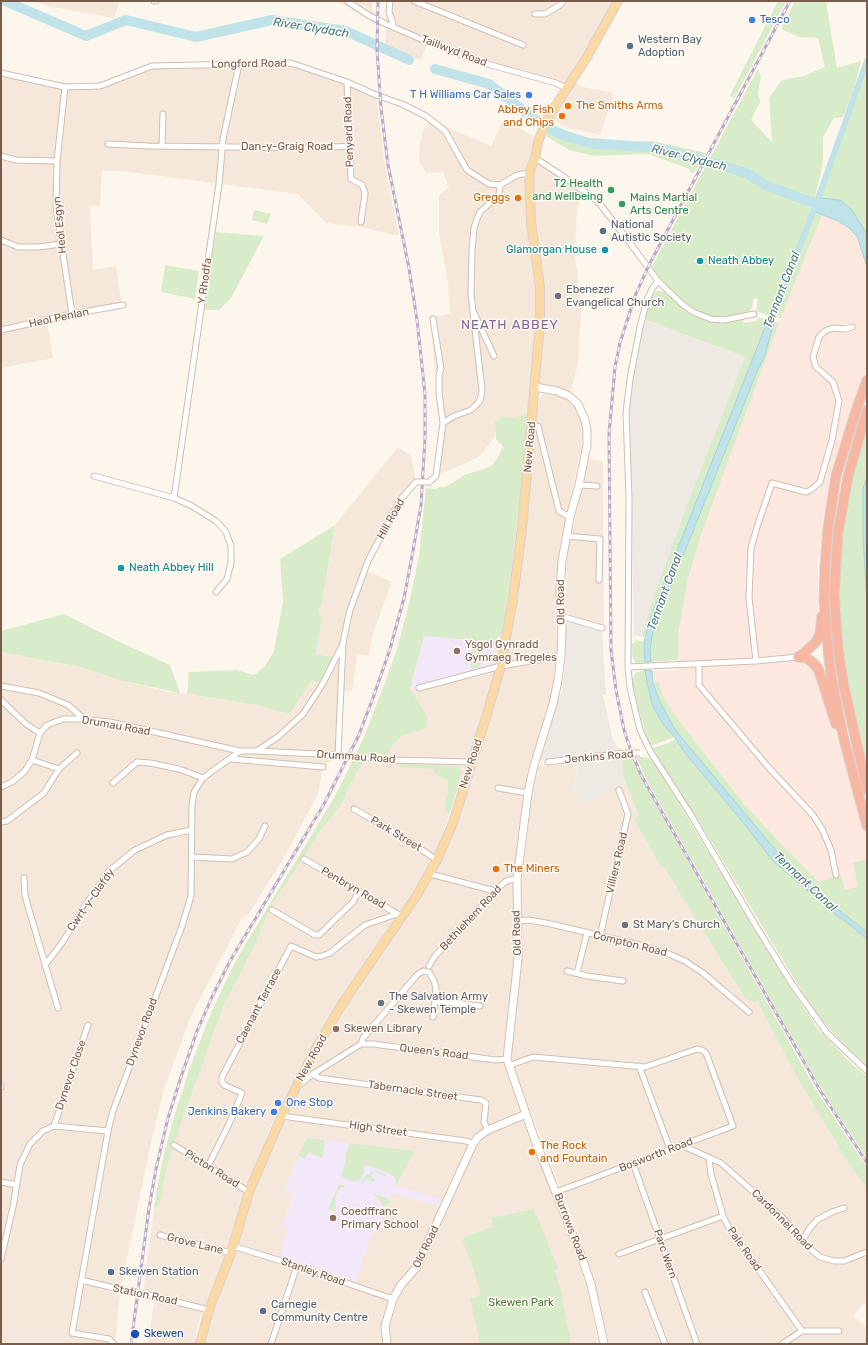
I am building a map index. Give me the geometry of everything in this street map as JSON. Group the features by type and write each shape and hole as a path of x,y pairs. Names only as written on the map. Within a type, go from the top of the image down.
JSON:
{"highway":[{"path":"798,657 816,642 820,634 824,602 828,528 836,476 867,380"},
{"path":"867,410 848,476 838,533 834,594 838,648 844,687 867,790"},
{"path":"824,602 829,659 843,736 867,826"},
{"path":"798,657 806,658 818,668 835,723 843,736"}],"main road":[{"name":"New Road","path":"200,1344 209,1310 232,1249 249,1192 282,1115 294,1090 342,1004 399,915 430,874 438,860 453,823 487,714 501,666 513,599 521,537 535,387 541,300 531,222 529,173 544,127 587,57 618,1"},
{"name":"Old Road","path":"387,1344 385,1326 393,1299 401,1286 416,1268 473,1144 478,1137 488,1130 526,1114 508,1062 518,972 517,879 528,793 533,769 553,704 558,680 561,656 561,568 570,517 587,445 587,431 583,414 578,404 568,396 557,391 535,387"},
{"name":"Burrows Road","path":"526,1114 582,1258 590,1284 604,1344"}],"street":[{"name":"Taillwyd Road","path":"347,1 368,15 393,27 480,62 556,83 567,89"},
{"path":"390,1 389,12 393,27"},
{"path":"414,1 523,45"},
{"path":"535,14 545,14 560,5 563,1"},
{"name":"Longford Road","path":"1,73 65,88 100,86 152,66 291,63 347,82 376,95 402,104 426,116 445,131 467,170 489,184 500,185"},
{"name":"Y Rhodfa","path":"174,498 218,200 223,139 239,64"},
{"name":"Penyard Road","path":"347,82 351,179 362,185 365,193 361,222"},
{"name":"Heol Esgyn","path":"65,88 57,161 56,207 72,314"},
{"path":"162,146 163,114"},
{"name":"Dan-y-Graig Road","path":"108,144 317,148 350,146"},
{"path":"1,156 16,160 57,161"},
{"path":"535,158 546,164 592,197 615,224 658,281 682,304 701,316 711,319 724,320 754,314"},
{"path":"443,423 454,416 471,410 482,397 471,294 474,228 480,212 499,195 500,185 517,175 529,173"},
{"path":"1,240 18,247 39,247 61,244"},
{"path":"658,281 647,300 640,327 627,402 629,497 628,668 630,688 640,730 650,751 691,815 792,984 827,1032 867,1071"},
{"name":"Heol Penlan","path":"1,330 72,314 120,306"},
{"path":"472,309 494,356"},
{"name":"Hill Road","path":"338,755 343,642 350,610 368,560 400,500 416,482 430,482 436,476 443,423 439,393 439,375 441,370 433,319"},
{"path":"756,661 749,598 751,548 757,527 772,483 806,492 811,490 820,482 832,440 839,401 833,382 816,367 813,357 819,337 825,331 833,328 845,329 852,327"},
{"path":"538,426 559,511 570,517"},
{"path":"94,476 174,498 192,506 216,521 226,532 232,546 231,563 227,579 216,592"},
{"path":"579,484 597,486"},
{"path":"566,536 600,539 599,580"},
{"path":"561,616 602,628"},
{"path":"257,751 279,736 303,714 322,685 339,653 343,642"},
{"path":"419,688 501,666 561,656"},
{"path":"628,668 756,661 798,657"},
{"path":"699,664 699,685 769,768 813,815 822,829 831,850 836,875"},
{"path":"1,686 40,693 68,705 84,719"},
{"path":"1,700 26,724 40,733 32,760 24,772 12,782 1,787"},
{"name":"Drumau Road","path":"40,733 47,725 63,719 84,719 110,722 240,751"},
{"name":"Drummau Road","path":"240,751 338,755 390,760 472,762"},
{"name":"Dynevor Road","path":"114,1344 109,1339 72,1333 108,1131 113,1111 184,919 191,896 192,806 194,792 203,778 240,751"},
{"name":"Jenkins Road","path":"548,762 650,751"},
{"path":"1,822 7,820 44,793 59,769 76,753"},
{"name":"Drummau Road","path":"231,759 323,767"},
{"path":"32,760 59,769"},
{"path":"113,783 137,762 179,769 203,778"},
{"path":"498,788 528,793"},
{"name":"Villiers Road","path":"600,936 628,814 619,790"},
{"name":"Park Street","path":"354,809 398,834 438,860"},
{"path":"192,857 232,859 247,852 258,839 266,826"},
{"name":"Cwrt-y-Clafdy","path":"45,965 62,943 84,907 109,871 135,850 167,835 192,830"},
{"name":"Penbryn Road","path":"304,859 399,915"},
{"path":"430,874 495,891"},
{"path":"24,878 25,896 58,1008"},
{"name":"Bethlehem Road","path":"429,966 435,956 495,891 505,882 517,879"},
{"path":"272,910 315,935 319,934 353,902 359,891"},
{"name":"Caenant Terrace","path":"208,1166 230,1122 242,1093 224,1085 222,1082 222,1077 291,946 316,957 330,953 365,925 399,915"},
{"name":"Compton Road","path":"517,921 529,920 644,946 669,954 686,961 703,972 749,1012"},
{"path":"577,973 587,933"},
{"path":"294,1090 313,1074 361,1044 363,1038 417,975 423,971 429,972 436,988 432,1017"},
{"path":"567,971 623,981"},
{"path":"435,1001 480,1006"},
{"name":"Dynevor Close","path":"56,1126 88,1025"},
{"name":"Queen's Road","path":"361,1044 373,1044 508,1062"},
{"name":"Bosworth Road","path":"556,1192 733,1126 706,1053 702,1050 697,1049 650,1066 639,1066"},
{"path":"508,1062 533,1057 639,1066 670,1149"},
{"name":"Tabernacle Street","path":"313,1074 319,1078 481,1100 486,1103 484,1122 488,1130"},
{"name":"High Street","path":"282,1115 289,1118 466,1141 473,1144"},
{"path":"1,1260 20,1165 30,1144 43,1131 56,1126 108,1131"},
{"name":"Picton Road","path":"174,1145 249,1192"},
{"name":"Cardonnel Road","path":"681,1145 721,1162 783,1218 802,1242 820,1257 834,1261 844,1261 867,1252"},
{"name":"Pale Road","path":"709,1157 708,1160 711,1174 723,1216 728,1226 802,1331"},
{"name":"Parc Wern","path":"633,1163 697,1344"},
{"path":"1,1182 16,1185"},
{"path":"802,1242 809,1229 817,1220 832,1212 844,1208"},
{"path":"619,1254 723,1216"},
{"name":"Grove Lane","path":"160,1235 232,1249"},
{"name":"Stanley Road","path":"232,1249 297,1266 393,1299"},
{"path":"271,1344 297,1266"},
{"name":"Station Road","path":"81,1280 209,1310"},
{"path":"645,1292 665,1344"},
{"path":"782,1344 802,1331 839,1330"}],"shaded area":[{"path":"35,1 120,1 114,18 47,6"},
{"path":"335,1 372,1 372,11 376,13 376,24 350,8"},
{"path":"387,1 618,1 572,81 583,87 614,93 600,135 565,127 549,116 566,89 428,42 421,60 408,57 385,44"},
{"path":"291,63 376,95 385,166 399,236 360,227 326,223 298,194 121,171 102,171 100,206 90,206 93,270 116,266 122,306 47,320 53,358 1,368 1,73 65,87 100,86 152,66"},
{"path":"432,120 491,146 503,120 539,139 535,158 586,192 577,209 575,254 581,311 578,365 569,396 535,387 531,430 497,423 495,437 479,457 436,476 441,436 430,317 450,314 448,282 439,233 439,195 449,187 443,172 426,173 419,162 423,131"},
{"path":"822,215 838,221 849,228 857,236 867,267 867,366 831,472 818,557 818,628 811,644 807,662 817,672 867,838 867,859 853,863 858,887 845,890 841,876 819,882 745,805 680,722 663,697 659,682 653,683 652,671 679,670 678,648 681,615 688,579 701,535 774,336"},
{"path":"643,319 745,357 688,502 649,610 642,637 634,635 629,412"},
{"path":"545,394 560,396 576,408 582,419 584,432 558,561 559,636 556,676 524,800 514,971 504,1052 505,1063 525,1124 580,1265 588,1291 598,1344 202,1344 209,1317 251,1194 286,1111 341,1009 430,879 501,672 536,405 540,397"},
{"path":"398,447 411,456 416,482 408,489 365,570 392,582 372,636 369,656 357,655 352,691 341,690 338,755 323,767 318,794 286,854 249,914 242,918 191,1016 165,1086 152,1138 121,1287 115,1344 1,1344 1,652 81,667 119,680 165,691 251,704 290,714 312,678 322,685 336,658 316,654 322,618 319,611 323,598 335,525"},
{"path":"525,459 521,517 513,571 491,692 433,860 411,897 341,997 304,1062 279,1112 276,1114 265,1139 267,1143 211,1300 201,1315 196,1333 196,1344 148,1344 154,1302 142,1300 154,1207 159,1208 168,1163 174,1143 224,1005 254,947 273,902 321,831 343,802 350,785 367,754 385,756 394,743 402,736 426,729 428,717 410,689"},
{"path":"589,459 603,461 604,625 576,618 566,612 567,555"},
{"path":"574,622 602,632 606,695 603,695 613,740 623,751 540,760 562,690 566,658 566,626 567,623"},
{"path":"500,634 496,642 492,661 485,669 410,689 424,636"},
{"path":"621,758 626,784 611,790 589,803 578,801 579,798 574,791 577,769 573,764"},
{"path":"573,764 577,769 574,791 579,798 578,801 626,784 639,816 634,819 661,868 664,867 751,1001 757,1001 798,1079 849,1164 867,1189 867,1300 853,1316 867,1328 867,1344 609,1344 579,1235 513,1067 511,1055 523,944 520,916 521,884 532,797 538,766"},
{"name":"Coedffranc Primary School","path":"307,1138 415,1151 397,1186 444,1200 441,1207 393,1193 370,1239 356,1282 279,1257 288,1230 282,1228 293,1194 284,1190"}],"green space":[{"path":"778,1 786,1 734,99 730,95"},
{"path":"795,1 826,1 837,68 861,61 853,93 843,117 834,118 823,137 823,164 812,209 770,316 756,311 758,299 754,298 752,308 746,314 725,318 707,316 694,311 681,301 651,268 758,69 761,77 758,93 760,102 751,120 772,142 769,98 782,80 804,76 825,67 818,38 799,37 781,29"},
{"path":"867,71 867,234 852,210 840,200 820,198"},
{"path":"552,125 598,142 652,141 706,153 693,174 687,168 648,154 594,156 569,150 546,136"},
{"path":"254,210 271,214 267,224 252,220"},
{"path":"815,212 822,215 781,318 775,317"},
{"path":"216,232 264,236 231,298 219,310 204,310"},
{"path":"165,265 199,271 195,299 161,292"},
{"path":"658,291 665,292 685,310 705,320 716,322 743,320 744,323 757,321 758,317 768,320 650,619 645,637 642,637 649,610 688,502 745,357 643,319 648,302"},
{"path":"774,322 779,323 701,535 688,579 679,630 678,660 651,662 650,649 653,631 758,369 765,355"},
{"path":"529,414 525,459 503,635 500,634 496,642 424,636 410,689 428,717 426,729 402,736 394,743 386,756 367,755 350,785 343,802 321,831 273,903 254,947 224,1005 174,1143 168,1163 159,1208 154,1207 162,1162 171,1127 189,1070 211,1013 234,964 335,796 365,735 384,685 397,649 409,604 419,556 426,488 436,489 439,487 446,487 464,475 492,465 503,447 496,439 495,422 502,417 513,418"},
{"path":"867,423 867,477 863,489 863,537 867,603 867,766 858,736 846,678 838,582 846,515 858,451"},
{"path":"335,525 323,598 319,611 322,618 316,654 337,658 322,685 312,679 290,714 251,704 187,694 189,672 236,670 254,675 265,666 274,651 283,602 280,559"},
{"path":"64,614 111,638 170,665 180,693 119,680 81,667 1,652 1,631"},
{"path":"636,640 644,642 645,662 636,664 633,658 631,646"},
{"path":"472,649 482,650 480,668 470,668"},
{"path":"645,670 653,707 663,724 674,737 651,746 645,733 632,683 635,673"},
{"path":"659,682 663,697 680,722 745,805 819,882 841,875 845,890 858,887 853,863 867,859 867,932 827,901 784,860 676,731 659,700 653,683"},
{"path":"676,739 685,753 746,826 772,860 836,915 867,939 867,1065 847,1048 816,1014 713,844 652,748"},
{"path":"624,756 632,756 639,774 816,1090 867,1168 867,1189 849,1164 798,1079 757,1001 751,1001 745,998 664,867 661,868 634,819 639,816 623,773 621,758"},
{"path":"636,756 649,758 655,764 788,984 818,1029 867,1077 867,1158 827,1098 645,777"},
{"path":"400,763 459,767 462,772 450,813 445,811 446,796 448,795 448,780 440,779 441,776 436,775 436,773 433,772 433,769 400,767"},
{"path":"307,1138 325,1140 322,1158 308,1152 305,1159 298,1156"},
{"path":"349,1143 415,1151 396,1186 393,1175 368,1165 365,1165 363,1169 364,1172 360,1180 355,1182 341,1176"},
{"path":"375,1170 385,1174 385,1176 373,1171 371,1177 375,1179 374,1182 365,1179 362,1183 365,1176 370,1174 372,1171"},
{"path":"339,1184 345,1186 339,1189 336,1195 335,1212 328,1209"},
{"path":"373,1193 390,1200 386,1207 382,1204"},
{"name":"Skewen Park","path":"534,1209 558,1268 555,1270 561,1291 571,1344 480,1344 470,1298 481,1295 463,1241 465,1236 493,1227 491,1218"}],"water":[{"path":"820,198 840,200 852,210 867,234 867,267 857,236 849,228 838,221 815,212"},
{"path":"768,320 774,322 765,355 758,369 653,631 650,649 651,662 645,662 644,642 650,619"},
{"path":"867,477 867,603 863,537 863,489"},
{"path":"645,670 652,671 653,683 659,700 676,731 784,860 827,901 867,932 867,939 836,915 772,860 663,724 653,707"}],"waterway":[{"name":"River Clydach","path":"5,1 86,36 126,20 196,37 272,20 346,31 409,60"},
{"name":"Tennant Canal","path":"769,327 819,196 867,61"},
{"name":"River Clydach","path":"435,69 489,84 537,121 565,136 589,143 659,148 747,173 765,185 830,209"}],"railway":[{"path":"131,1344 149,1208 156,1169 168,1118 197,1031 230,961 324,804 358,737 390,649 404,598 413,551 421,505 425,438 425,394 417,320 409,268 388,165 381,108 377,50 378,1"},
{"path":"790,1 650,263 635,296 620,343 615,367 609,434 611,650 616,690 624,730 641,775 821,1092 867,1163"}],"place":[{"name":"Tesco","path":"752,20"},
{"name":"Western Bay Adoption","path":"630,46"},
{"name":"T H Williams Car Sales","path":"529,95"},
{"name":"The Smiths Arms","path":"568,106"},
{"name":"Abbey Fish and Chips","path":"562,116"},
{"name":"T2 Health and Wellbeing","path":"611,190"},
{"name":"Greggs","path":"518,198"},
{"name":"Mains Martial Arts Centre","path":"622,204"},
{"name":"National Autistic Society","path":"603,231"},
{"name":"Glamorgan House","path":"605,250"},
{"name":"Neath Abbey","path":"700,261"},
{"name":"Ebenezer Evangelical Church","path":"558,296"},
{"name":"Neath Abbey Hill","path":"121,568"},
{"name":"Ysgol Gynradd Gymraeg Tregeles","path":"457,651"},
{"name":"The Miners","path":"496,869"},
{"name":"St Mary's Church","path":"625,925"},
{"name":"The Salvation Army - Skewen Temple","path":"381,1003"},
{"name":"Skewen Library","path":"336,1029"},
{"name":"One Stop","path":"278,1103"},
{"name":"Jenkins Bakery","path":"274,1112"},
{"name":"The Rock and Fountain","path":"532,1152"},
{"name":"Coedffranc Primary School","path":"333,1218"},
{"name":"Skewen Station","path":"111,1272"},
{"name":"Carnegie Community Centre","path":"263,1311"},
{"name":"Skewen","path":"135,1334"}],"district":[{"name":"NEATH ABBEY","path":"510,325"}]}
